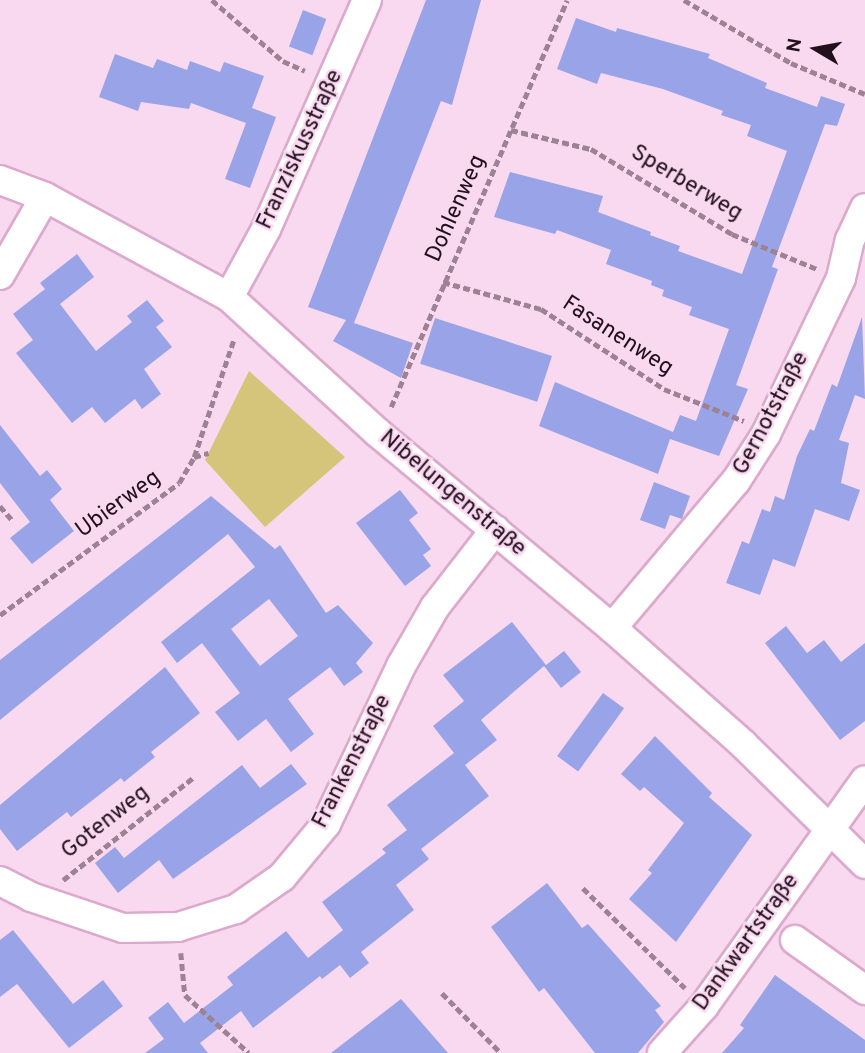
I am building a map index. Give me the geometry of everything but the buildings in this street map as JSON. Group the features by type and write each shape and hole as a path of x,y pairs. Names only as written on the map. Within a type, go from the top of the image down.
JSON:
{"street":[{"name":"Franziskusstraße","path":"238,306 266,229 333,85 367,0"},
{"name":"Nibelungenstraße","path":"0,180 45,197 238,306 378,433 612,628 743,744 865,864"},
{"path":"0,275 45,197"},
{"name":"Gernotstraße","path":"612,628 736,481 766,434 841,278 850,240 865,208"},
{"name":"Frankenstraße","path":"0,881 46,902 123,928 178,927 236,909 282,877 326,824 401,666 435,607 495,530"},
{"path":"830,832 865,780"},
{"name":"Dankwartstraße","path":"662,1053 704,1006 762,918 830,832"},
{"path":"795,940 865,990"}],"path":[{"path":"212,0 283,61 333,85"},
{"name":"Dohlenweg","path":"378,433 567,0"},
{"path":"684,0 791,63 865,94"},
{"name":"Sperberweg","path":"511,130 590,149 732,234 841,278"},
{"name":"Fasanenweg","path":"443,282 541,309 664,390 740,419 766,434"},
{"name":"Ubierweg","path":"0,615 179,483 194,457 228,349 238,306"},
{"path":"194,457 208,453"},
{"path":"0,506 12,520"},
{"name":"Gotenweg","path":"46,902 69,872 194,777"},
{"path":"583,888 704,1006"},
{"path":"178,927 185,995 249,1053"},
{"path":"442,993 500,1053"}],"shaded area":[{"path":"249,371 345,457 265,527 205,460"}]}
